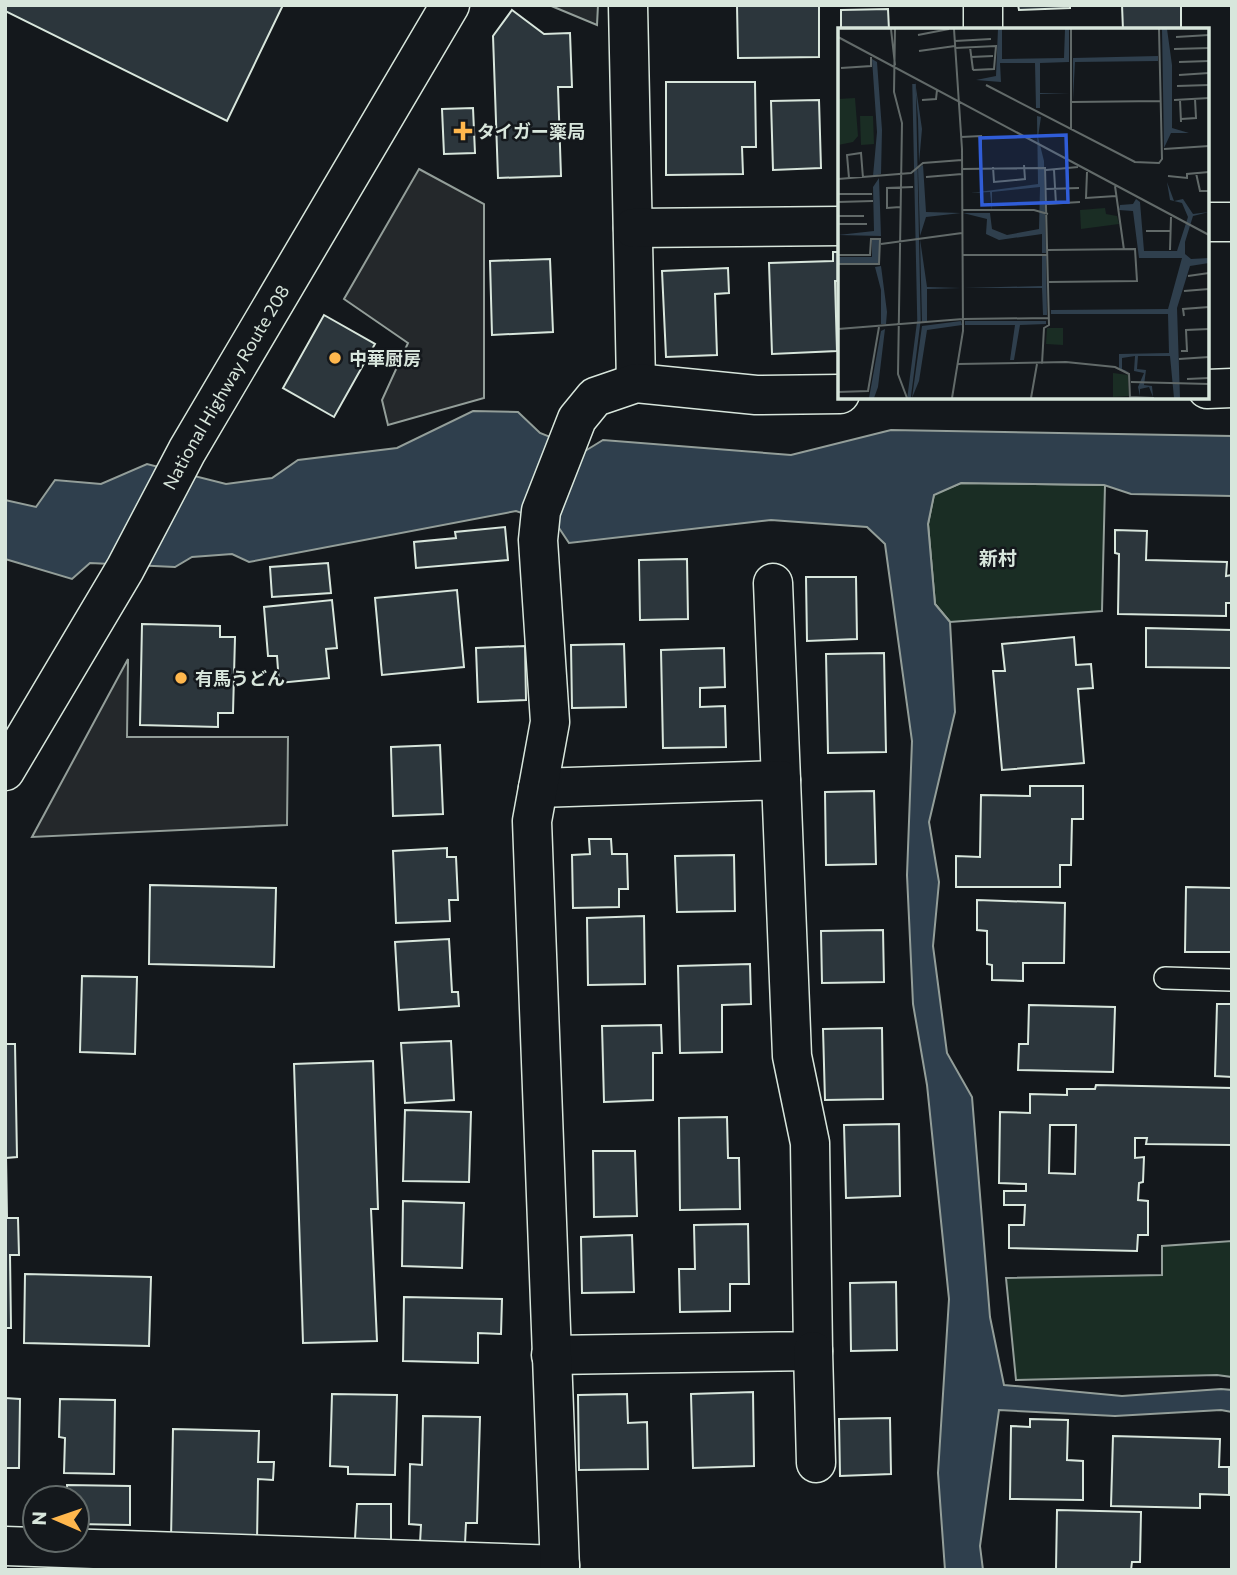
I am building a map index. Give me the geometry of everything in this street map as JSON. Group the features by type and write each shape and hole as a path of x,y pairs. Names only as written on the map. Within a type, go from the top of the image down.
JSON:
{"main road":[{"name":"National Highway Route 208","path":"5,771 125,569 187,451 450,5"},
{"path":"628,5 636,383"},
{"path":"983,5 984,28"},
{"path":"1209,222 1232,222"},
{"path":"633,228 838,226"},
{"path":"5,1546 309,1563 560,1567 532,821 550,722 538,540 541,510 577,419 595,397 636,383 756,395 838,394"},
{"path":"1209,389 1232,388"},
{"path":"773,583 792,1056 810,1143 816,1463"},
{"path":"538,788 781,780"},
{"path":"551,1355 813,1351"}],"lane":[{"path":"1165,978 1232,980"}],"green space":[{"path":"961,483 1105,485 1102,611 950,622 935,604 928,524 934,494"},
{"path":"1232,1241 1232,1377 1217,1375 1016,1380 1006,1278 1162,1275 1162,1246"}],"shaded area":[{"path":"549,5 598,5 597,25"},
{"path":"419,169 484,204 484,398 388,425 382,400 408,343 344,299"},
{"path":"128,659 127,737 288,737 287,825 32,837"}],"water":[{"path":"473,411 518,412 540,433 585,451 603,440 791,455 891,430 1232,436 1232,496 1131,494 1104,485 961,483 934,495 928,524 935,604 950,622 955,712 929,822 939,882 933,946 947,1053 972,1097 990,1317 1004,1385 1122,1396 1232,1390 1232,1412 1221,1410 1115,1416 999,1410 980,1546 983,1570 945,1570 938,1473 949,1299 927,1085 913,1004 907,875 912,741 885,544 867,527 771,520 569,543 557,525 516,511 249,562 232,554 192,557 175,567 90,563 72,579 5,559 5,500 36,507 55,480 101,484 147,464 226,484 272,478 298,460 397,448"}],"building":[{"path":"5,5 283,5 227,121 5,11"},
{"path":"737,5 819,5 819,57 738,58"},
{"path":"1018,5 1070,5 1070,8 1019,10"},
{"path":"1122,5 1181,5 1181,28 1123,28"},
{"path":"888,9 889,28 841,28 841,10"},
{"path":"512,10 544,34 570,33 572,87 558,87 561,176 498,178 493,36"},
{"path":"666,82 755,82 756,147 742,147 743,174 666,175"},
{"path":"819,100 821,168 773,170 771,101"},
{"path":"473,108 475,153 444,154 442,109"},
{"path":"833,252 838,252 838,281 835,281 837,351 772,354 769,263 833,261"},
{"path":"550,259 553,332 492,335 490,261"},
{"path":"728,268 729,293 715,294 717,355 666,357 662,271"},
{"path":"324,315 375,344 334,417 283,388"},
{"path":"505,527 508,560 416,568 414,542 456,538 455,532"},
{"path":"1115,530 1147,531 1146,560 1227,562 1226,576 1232,575 1232,603 1226,603 1226,616 1118,614 1119,554 1115,553"},
{"path":"687,559 688,619 640,620 639,560"},
{"path":"328,563 331,593 272,597 270,567"},
{"path":"806,577 856,577 857,639 807,641"},
{"path":"457,590 464,667 382,675 375,598"},
{"path":"332,600 337,648 326,649 329,678 279,683 277,656 268,656 264,607"},
{"path":"142,624 220,626 220,637 235,637 233,713 218,713 218,727 140,725"},
{"path":"1146,628 1232,630 1232,668 1146,667"},
{"path":"1074,637 1076,665 1091,664 1093,688 1078,689 1084,763 1002,770 993,671 1005,671 1002,644"},
{"path":"624,644 626,707 572,708 571,645"},
{"path":"525,646 526,700 478,702 476,648"},
{"path":"724,648 725,687 700,688 700,707 725,706 726,747 663,748 661,650"},
{"path":"884,653 886,752 828,753 826,654"},
{"path":"440,745 443,814 393,816 391,747"},
{"path":"1030,786 1083,786 1083,819 1072,819 1071,865 1060,865 1060,887 956,887 956,856 980,857 981,795 1030,796"},
{"path":"874,791 876,864 826,865 825,792"},
{"path":"589,839 611,839 612,854 627,854 628,889 619,889 619,907 573,908 572,855 590,854"},
{"path":"447,848 447,857 456,857 458,900 449,900 450,921 396,923 393,851"},
{"path":"734,855 735,911 677,912 675,856"},
{"path":"150,885 276,888 274,967 149,964"},
{"path":"1186,887 1232,888 1232,952 1185,952"},
{"path":"977,900 1065,903 1064,963 1023,963 1023,981 992,980 992,965 987,964 987,931 977,930"},
{"path":"644,916 645,984 588,985 587,918"},
{"path":"883,930 884,982 822,983 821,931"},
{"path":"449,939 452,992 458,992 459,1006 399,1010 395,942"},
{"path":"750,964 751,1004 722,1005 722,1052 680,1053 678,966"},
{"path":"82,976 137,977 135,1054 80,1052"},
{"path":"1217,1004 1232,1004 1232,1077 1215,1076"},
{"path":"1029,1005 1115,1007 1113,1072 1018,1070 1019,1044 1028,1044"},
{"path":"661,1025 662,1053 653,1053 653,1100 604,1102 602,1026"},
{"path":"882,1028 883,1099 825,1100 823,1029"},
{"path":"451,1041 454,1100 405,1103 401,1043"},
{"path":"5,1044 15,1044 17,1157 6,1158 7,1218 18,1218 19,1255 10,1255 11,1328 5,1328"},
{"path":"373,1061 378,1209 371,1209 377,1341 303,1343 294,1064"},
{"path":"1096,1085 1232,1088 1232,1145 1146,1144 1147,1138 1135,1138 1135,1158 1144,1157 1143,1182 1139,1183 1138,1200 1148,1201 1148,1235 1138,1235 1137,1251 1009,1248 1009,1225 1024,1225 1025,1205 1004,1205 1004,1191 1026,1191 1026,1184 999,1183 1000,1112 1030,1113 1030,1094 1067,1095 1067,1089 1095,1089","holes":["1050,1125 1076,1125 1075,1174 1049,1173"]},
{"path":"405,1110 471,1112 469,1182 403,1181"},
{"path":"727,1117 728,1158 739,1158 740,1209 680,1210 679,1118"},
{"path":"899,1124 900,1196 846,1198 844,1125"},
{"path":"593,1151 635,1151 637,1216 594,1217"},
{"path":"403,1201 464,1203 462,1268 402,1266"},
{"path":"748,1224 749,1284 730,1284 730,1311 680,1312 679,1269 695,1269 694,1225"},
{"path":"632,1235 634,1292 582,1293 581,1237"},
{"path":"25,1274 151,1277 149,1346 24,1343"},
{"path":"896,1282 897,1350 851,1351 850,1283"},
{"path":"404,1297 502,1299 501,1334 478,1333 478,1363 403,1361"},
{"path":"753,1392 754,1466 693,1468 691,1394"},
{"path":"332,1394 397,1395 395,1475 348,1474 348,1467 330,1466"},
{"path":"627,1394 628,1423 647,1422 648,1469 579,1470 578,1395"},
{"path":"5,1398 20,1399 19,1468 5,1468"},
{"path":"60,1399 115,1400 114,1474 64,1473 65,1438 59,1437"},
{"path":"423,1416 480,1417 477,1523 466,1523 465,1544 420,1543 421,1525 409,1524 410,1464 422,1465"},
{"path":"890,1418 891,1474 840,1476 839,1419"},
{"path":"1030,1419 1068,1420 1067,1460 1083,1461 1083,1500 1010,1499 1011,1426 1030,1427"},
{"path":"173,1429 259,1431 258,1462 274,1462 273,1480 258,1479 257,1542 171,1540"},
{"path":"1113,1436 1220,1439 1219,1467 1229,1467 1229,1495 1200,1494 1200,1508 1111,1506"},
{"path":"91,1485 130,1486 130,1525 91,1524"},
{"path":"357,1504 391,1504 391,1540 355,1539"},
{"path":"1057,1510 1141,1512 1140,1562 1132,1562 1131,1570 1056,1570"}],"place":[{"name":"タイガー薬局","path":"463,131"},
{"name":"中華厨房","path":"335,358"},
{"name":"有馬うどん","path":"181,678"}],"district":[{"name":"新村","path":"998,557"}]}
